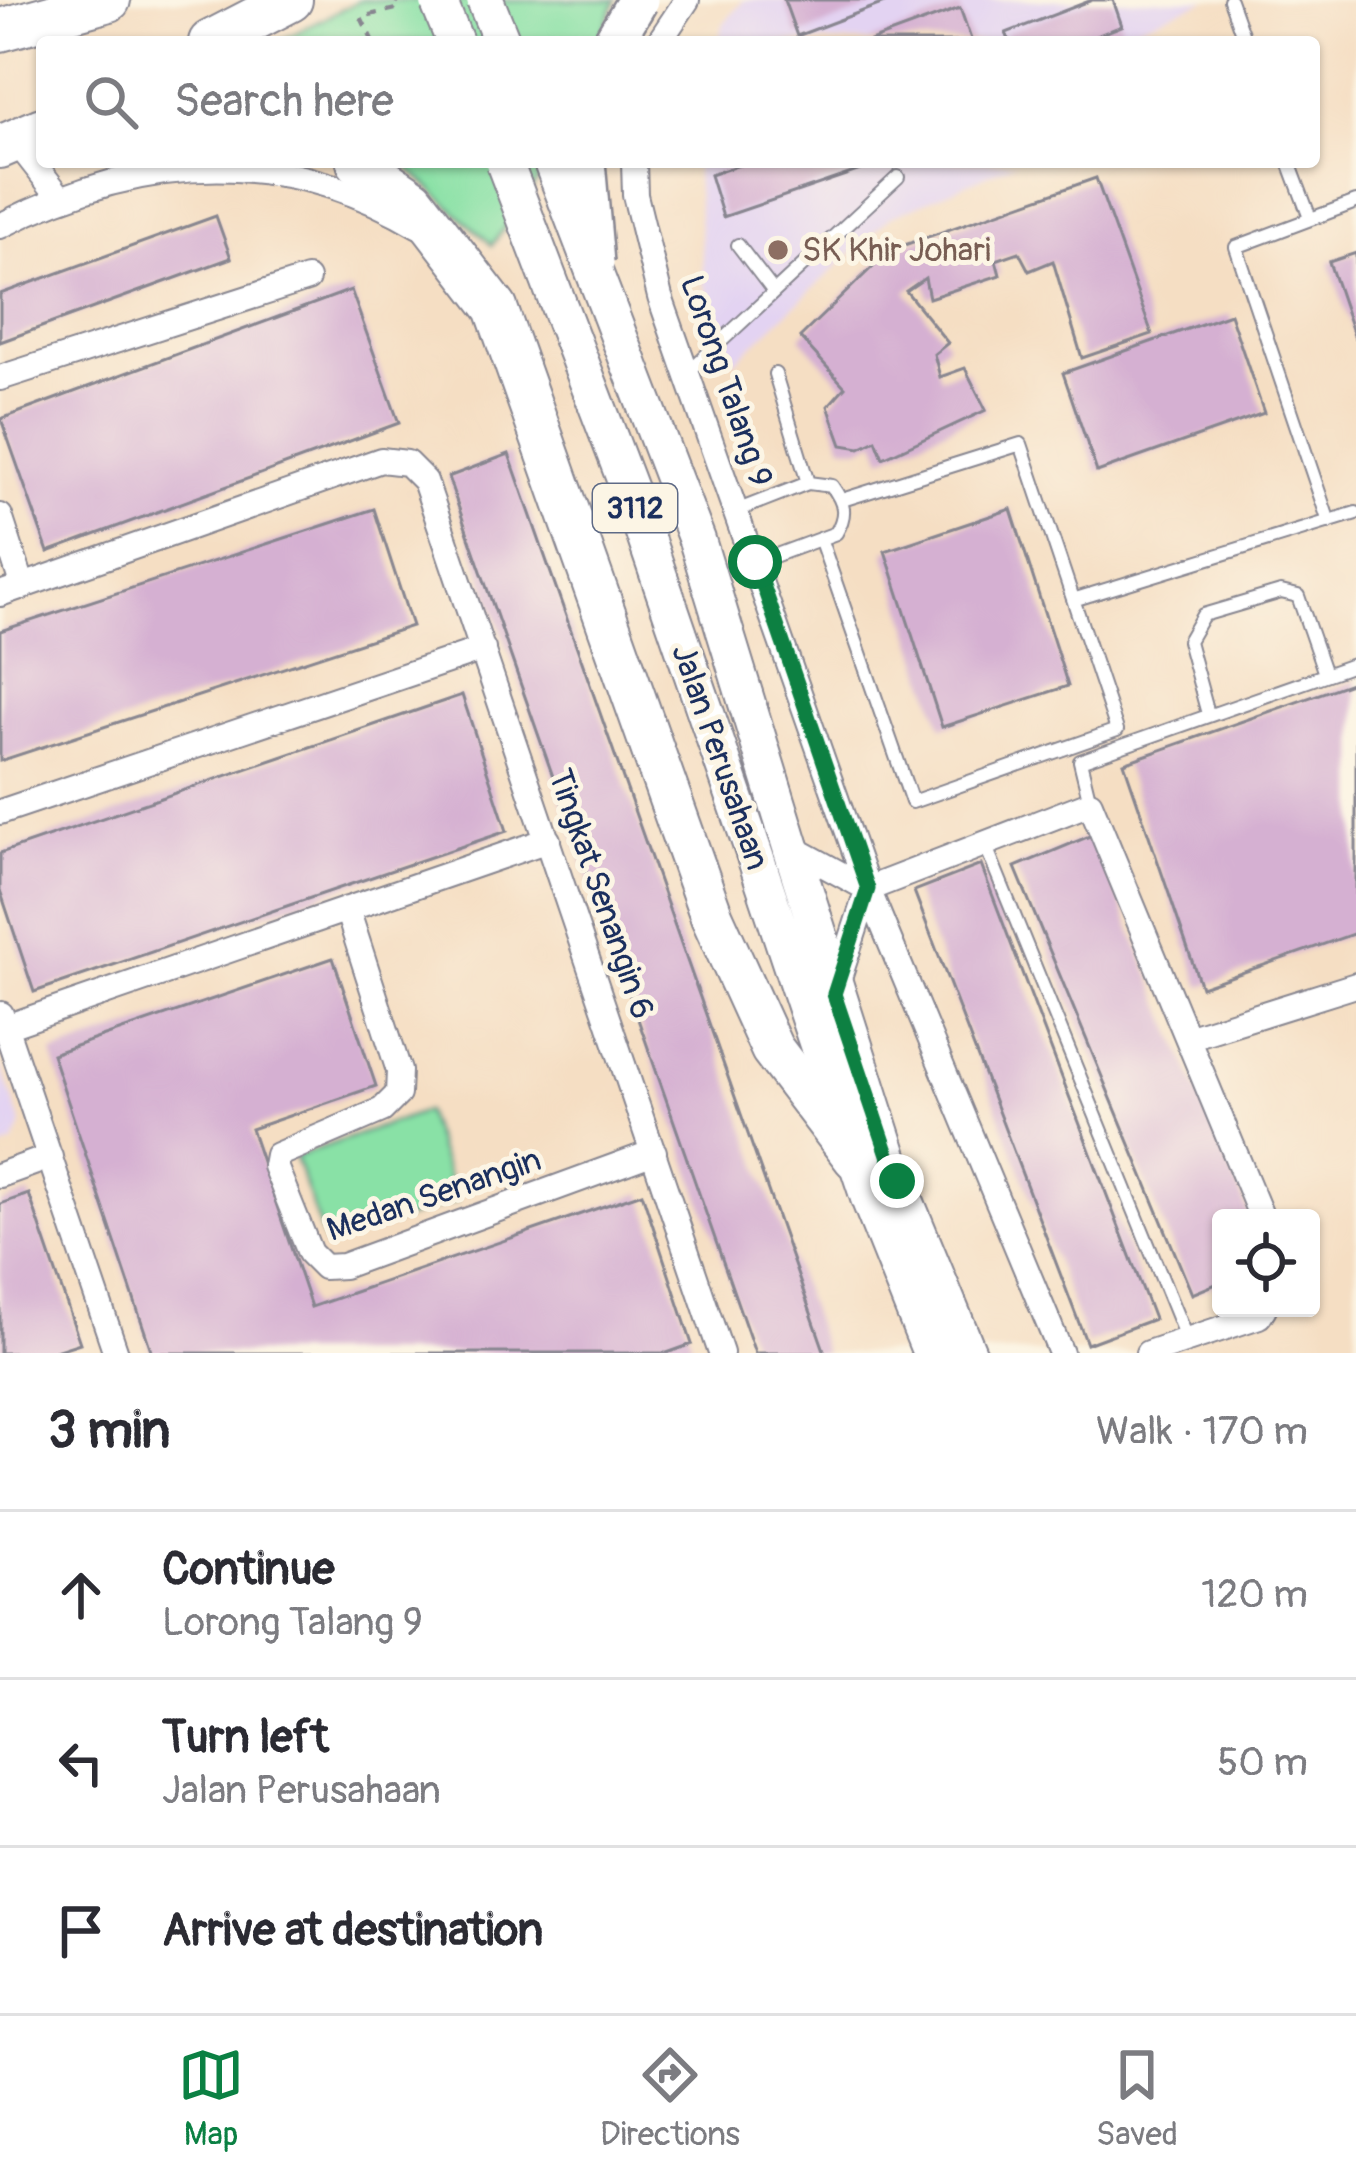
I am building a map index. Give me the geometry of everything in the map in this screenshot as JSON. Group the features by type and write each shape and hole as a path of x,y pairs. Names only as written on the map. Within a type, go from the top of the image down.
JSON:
{"highway":[{"path":"20,18 109,0"},
{"path":"222,36 291,0"},
{"path":"617,36 638,0"},
{"path":"367,168 413,200 496,308 525,378 712,917 772,1048 855,1158"},
{"path":"586,168 594,263"}],"main road":[{"path":"485,0 500,36"},
{"path":"439,3 453,36"},
{"name":"Jalan Perusahaan","path":"506,168 630,492 834,994 883,1190 931,1353"},
{"name":"Jalan Perusahaan","path":"554,168 697,540 855,1158 883,1190 968,1353"}],"street":[{"path":"663,36 687,0"},
{"path":"40,168 59,196"},
{"path":"0,226 59,196 200,168"},
{"path":"233,168 282,170 371,201 447,242"},
{"name":"Lorong Talang 9","path":"634,168 635,195 660,297 868,889 1060,1353"},
{"path":"0,378 307,279"},
{"name":"Tingkat Senangin 6","path":"12,590 381,460 407,463 425,481 722,1353"},
{"path":"0,516 12,590"},
{"path":"0,812 484,649"},
{"path":"774,853 868,889 1090,803 1258,1209"},
{"path":"116,1353 3,1020 548,840"},
{"path":"834,994 868,889"},
{"name":"Medan Senangin","path":"347,909 399,1071 398,1094 382,1110 277,1155 275,1166 310,1253 324,1267 343,1266 654,1152"},
{"path":"1190,1036 1356,985"},
{"path":"0,1175 50,1157"},
{"path":"1148,1353 1256,1317"}],"lane":[{"path":"1230,0 1244,36"},
{"path":"1291,168 1310,218"},
{"path":"688,373 898,177"},
{"path":"1329,522 1236,247 1356,202"},
{"path":"738,245 774,292"},
{"path":"775,374 808,483"},
{"path":"821,541 913,802 1117,730 1022,444 842,500"},
{"path":"736,511 808,483 832,486 842,500 845,517 836,533 755,562"},
{"path":"1076,599 1356,514"},
{"path":"1208,714 1188,641 1203,615 1291,593 1298,596 1325,674"},
{"path":"1090,803 1081,761 1356,664"},
{"path":"984,843 1187,1340"}],"path":[{"path":"370,36 361,17 400,8 396,0"}],"shaded area":[{"path":"744,0 1207,0 1111,36 720,36 724,23"},
{"name":"SK Khir Johari","path":"695,168 1003,168 890,217 734,362 704,283"},
{"path":"0,1063 22,1125 13,1144 0,1149"}],"green space":[{"path":"360,0 425,0 429,12 462,0 616,0 601,36 290,36"},
{"path":"409,168 547,168 492,245"},
{"path":"425,1111 456,1201 326,1246 295,1157"}],"building":[{"path":"784,0 892,0 797,36"},
{"path":"1092,0 1113,0 1122,26 1096,36 1006,33"},
{"path":"960,8 970,36 884,36"},
{"path":"730,168 866,168 723,217 710,175"},
{"path":"1096,178 1152,334 1082,358 1053,261 1029,271 1019,252 996,260 1000,275 929,298 925,278 906,291 948,343 934,354 940,377 965,368 986,410 883,458 876,440 860,448 842,445 828,406 845,387 800,337 890,250"},
{"path":"216,216 231,258 0,342 0,294"},
{"path":"1356,253 1356,338 1355,338 1329,262"},
{"path":"351,290 399,423 48,552 1,419"},
{"path":"1230,314 1264,413 1097,472 1063,373"},
{"path":"509,454 825,1353 755,1353 448,477"},
{"path":"374,509 412,626 0,761 0,631"},
{"path":"1011,509 1068,686 942,727 885,551"},
{"path":"1356,681 1356,933 1201,987 1124,763"},
{"path":"462,695 507,831 34,992 0,890 0,853"},
{"path":"1092,835 1246,1209 1212,1209 1212,1286 1192,1294 1015,867"},
{"path":"981,865 1154,1319 1087,1344 914,891"},
{"path":"333,958 376,1086 251,1129 311,1307 642,1193 692,1344 667,1353 152,1353 52,1054"},
{"path":"29,1194 80,1343 49,1353 0,1353 0,1204"}],"place":[{"name":"SK Khir Johari","path":"778,250"}],"route":[{"path":"755,562 868,889 834,994 897,1181"}]}
